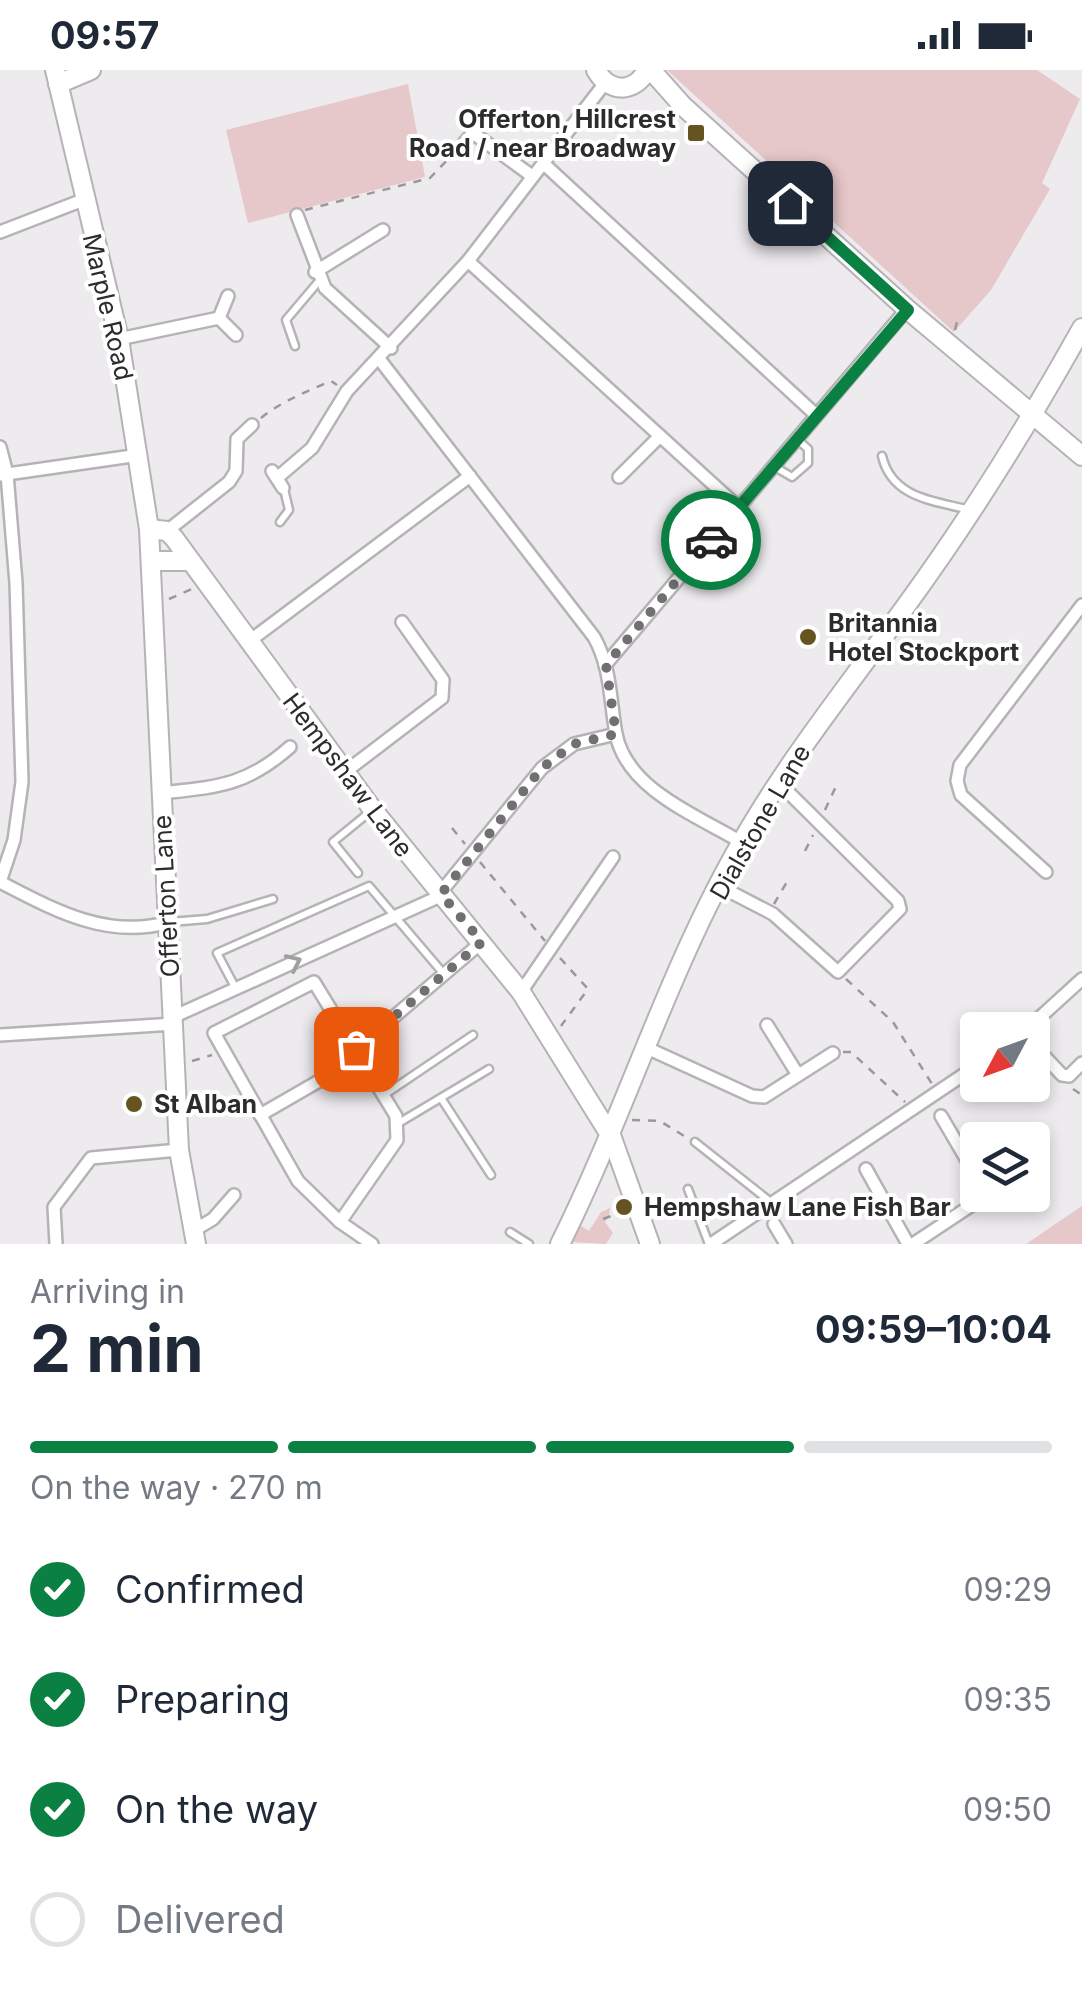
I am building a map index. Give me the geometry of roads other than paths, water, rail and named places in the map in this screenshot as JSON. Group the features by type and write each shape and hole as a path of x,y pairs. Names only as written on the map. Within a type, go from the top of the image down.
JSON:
{"street":[{"path":"56,77 91,70"},
{"path":"277,479 312,448 347,391 380,360 468,261 601,76 620,88 644,75 1032,418 1082,456"},
{"name":"Marple Road","path":"56,77 119,339 154,542"},
{"path":"469,132 532,176"},
{"path":"542,163 816,415"},
{"path":"0,232 84,200"},
{"path":"297,215 317,276 391,348"},
{"path":"317,276 383,230"},
{"path":"468,261 738,508"},
{"path":"219,318 228,296"},
{"path":"606,665 772,465 908,310"},
{"path":"119,339 219,318"},
{"path":"219,318 236,335"},
{"name":"Dialstone Lane","path":"560,1244 612,1138 647,1048 741,842 778,782 972,510 1032,418 1082,328"},
{"path":"380,360 584,622 606,665 616,734 626,758 648,786 741,842"},
{"path":"188,561 154,542 230,482 236,471 238,439 252,425"},
{"path":"619,477 660,436"},
{"path":"0,447 22,782 14,840 0,882 92,924 143,930 169,922"},
{"path":"3,474 138,455"},
{"path":"248,642 470,476"},
{"name":"Hempshaw Lane","path":"154,542 188,561 373,810 521,992 612,1138 650,1244"},
{"name":"Offerton Lane","path":"154,542 152,606 180,1150 195,1237"},
{"path":"1046,872 961,796 957,782 960,766 1082,606"},
{"path":"345,772 442,698 443,680 402,622"},
{"path":"0,1036 173,1020 441,894 554,758 574,744 616,734"},
{"path":"160,793 242,781 263,770 290,747"},
{"path":"720,886 770,912 838,972 900,909 898,902 778,782"},
{"path":"521,992 613,857"},
{"path":"260,1115 357,1053 482,942"},
{"path":"1046,1012 1082,979"},
{"path":"340,1222 396,1140 396,1116 314,982 214,1033 307,1194 340,1222 372,1244"},
{"path":"767,1024 798,1075"},
{"path":"647,1048 764,1098 833,1053"},
{"path":"1050,1062 1062,1075 1069,1076 1082,1063"},
{"path":"710,1244 960,1078"},
{"path":"586,1096 602,1103 625,1100"},
{"path":"941,1116 960,1148"},
{"path":"56,1244 54,1207 91,1158 180,1150"},
{"path":"866,1168 910,1244 962,1212"},
{"path":"594,1174 627,1180"},
{"path":"195,1237 234,1196"},
{"path":"774,1224 786,1244"}],"lane":[{"path":"295,346 286,320 317,276"},
{"path":"772,465 788,478 808,463 808,450 796,438"},
{"path":"882,456 888,471 915,498 972,510"},
{"path":"277,479 290,510 280,522"},
{"path":"358,874 333,842 373,810"},
{"path":"236,989 217,952 369,886 444,974"},
{"path":"169,922 207,920 273,899"},
{"path":"382,1096 473,1035"},
{"path":"396,1125 488,1070"},
{"path":"441,1098 491,1174"},
{"path":"694,1142 722,1167 767,1195 772,1204"},
{"path":"688,1190 710,1244"},
{"path":"510,1232 529,1244"}],"place":[{"name":"Offerton, Hillcrest Road / near Broadway","path":"696,133"},
{"name":"Britannia Hotel Stockport","path":"808,637"},
{"name":"St Alban","path":"134,1104"},
{"name":"Hempshaw Lane Fish Bar","path":"624,1207"}]}
